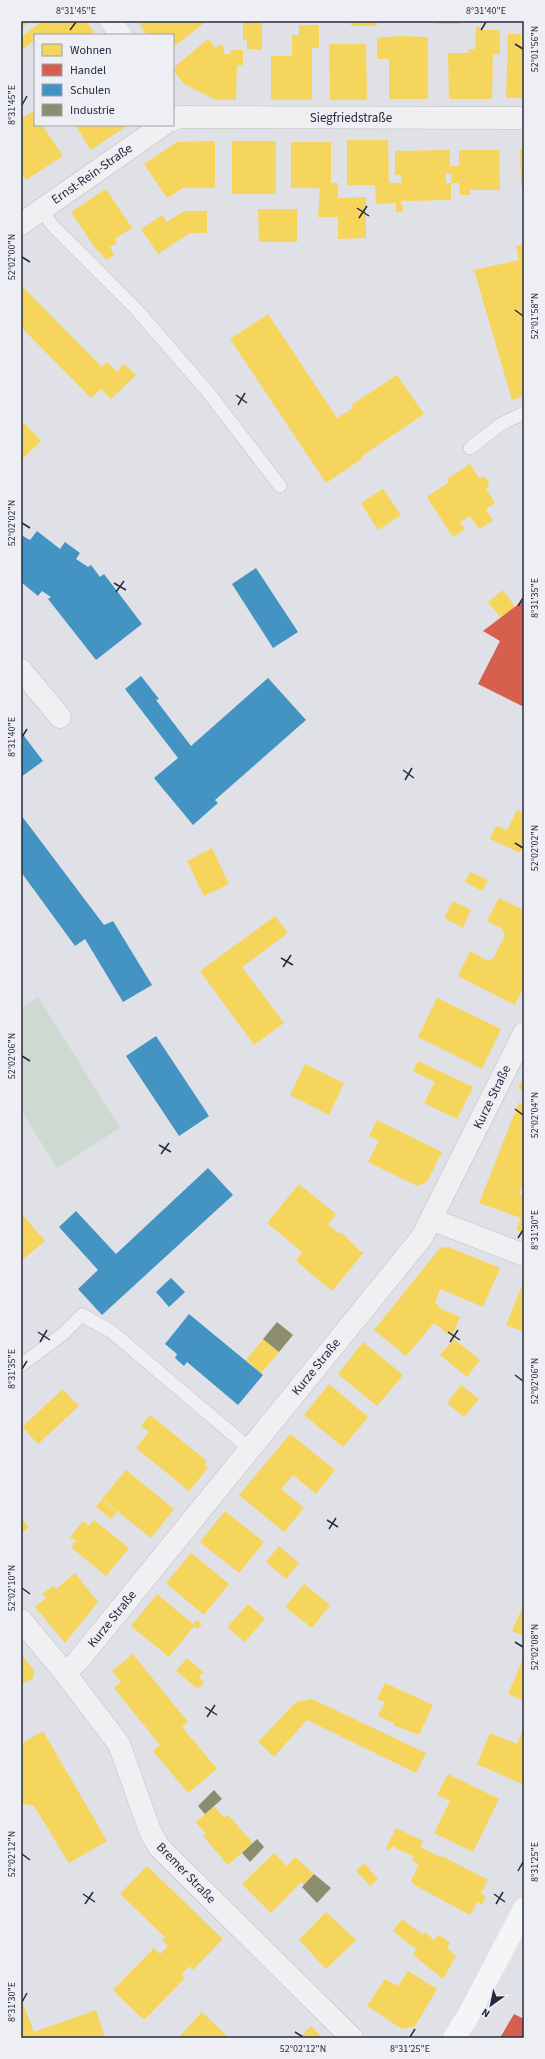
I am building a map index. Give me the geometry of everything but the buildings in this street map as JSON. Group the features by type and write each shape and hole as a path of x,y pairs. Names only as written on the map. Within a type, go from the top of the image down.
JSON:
{"main road":[{"path":"454,2038 468,2016 524,1909"}],"street":[{"path":"111,21 120,34"},
{"name":"Siegfriedstraße","path":"174,117 524,118"},
{"name":"Ernst-Rein-Straße","path":"21,224 159,126"},
{"path":"21,670 60,717"},
{"name":"Kurze Straße","path":"65,1673 78,1661 412,1252 431,1219 524,1033"},
{"path":"431,1219 524,1255"},
{"name":"Bremer Straße","path":"21,1620 65,1673 119,1744 150,1831 159,1847 352,2038"}],"lane":[{"path":"42,210 52,225 136,309 208,392 280,486"},
{"path":"470,448 501,424 524,413"},
{"path":"21,1365 63,1334 82,1315 112,1332 250,1449"}],"shaded area":[{"path":"38,997 120,1128 57,1168 21,1110 21,1008"}]}
